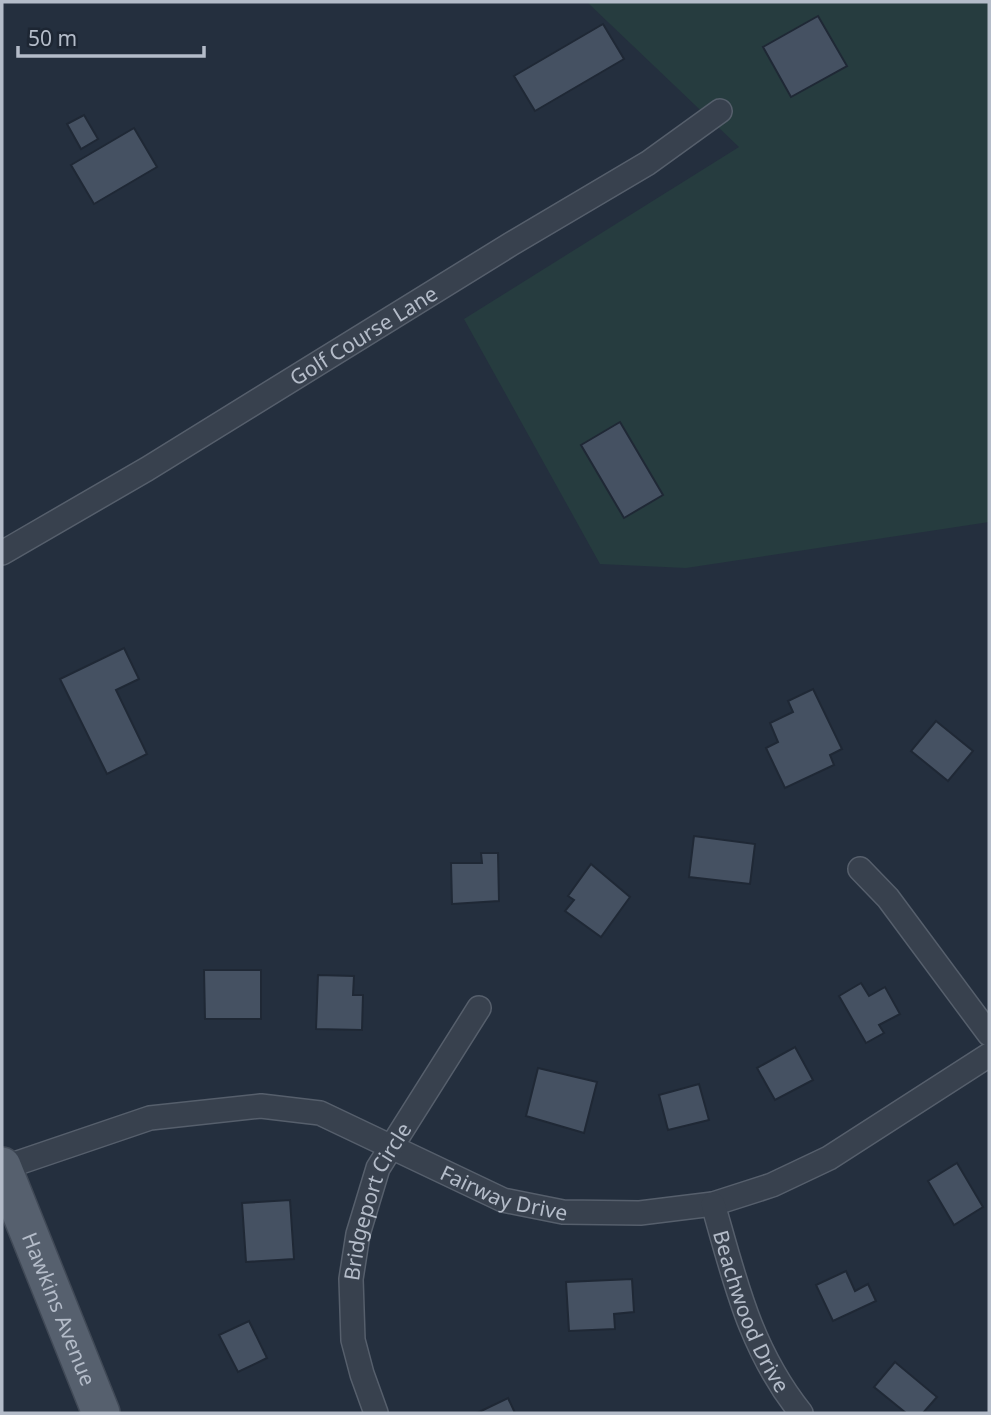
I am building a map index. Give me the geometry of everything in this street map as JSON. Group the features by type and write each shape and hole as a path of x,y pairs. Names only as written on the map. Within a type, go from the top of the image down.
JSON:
{"main road":[{"name":"Hawkins Avenue","path":"2,1167 101,1413"}],"street":[{"name":"Golf Course Lane","path":"2,553 146,469 511,244 648,163 720,111"},
{"path":"860,869 888,898 989,1034"},
{"name":"Bridgeport Circle","path":"376,1413 353,1340 351,1279 366,1202 378,1168 479,1008"},
{"name":"Fairway Drive","path":"2,1167 150,1118 261,1106 320,1113 503,1200 563,1212 640,1213 713,1204 772,1185 829,1158 989,1055"},
{"name":"Beachwood Drive","path":"713,1204 744,1314 767,1364 801,1413"}],"green space":[{"path":"587,2 989,2 989,522 686,568 600,564 464,319 739,147"}],"building":[{"path":"818,16 847,66 791,97 763,47"},
{"path":"603,24 624,59 535,111 514,76"},
{"path":"84,115 98,139 81,149 67,124"},
{"path":"134,128 157,167 94,204 71,165"},
{"path":"620,422 663,495 624,518 581,445"},
{"path":"124,648 139,679 116,690 147,754 107,774 60,679"},
{"path":"813,689 842,749 830,755 834,765 785,788 766,748 778,742 770,723 793,712 788,701"},
{"path":"936,721 973,751 948,781 911,751"},
{"path":"694,836 755,844 750,884 689,877"},
{"path":"481,853 498,853 499,901 452,904 451,863 482,863"},
{"path":"591,864 630,897 601,937 565,911 574,900 568,896"},
{"path":"204,970 261,970 261,1019 205,1019"},
{"path":"318,975 354,976 353,995 363,995 362,1030 316,1029"},
{"path":"861,983 869,996 885,987 900,1014 879,1025 884,1033 866,1043 839,996"},
{"path":"795,1047 813,1080 775,1100 757,1068"},
{"path":"538,1068 597,1082 584,1133 526,1116"},
{"path":"699,1084 709,1120 668,1130 659,1095"},
{"path":"957,1163 983,1207 954,1225 928,1181"},
{"path":"290,1200 294,1259 246,1262 242,1203"},
{"path":"846,1271 855,1291 868,1284 876,1301 833,1321 816,1285"},
{"path":"632,1279 634,1312 614,1314 615,1329 569,1331 566,1282"},
{"path":"249,1321 267,1358 238,1372 219,1335"},
{"path":"895,1362 937,1397 923,1413 906,1413 874,1387"},
{"path":"508,1398 515,1413 477,1413"}]}
